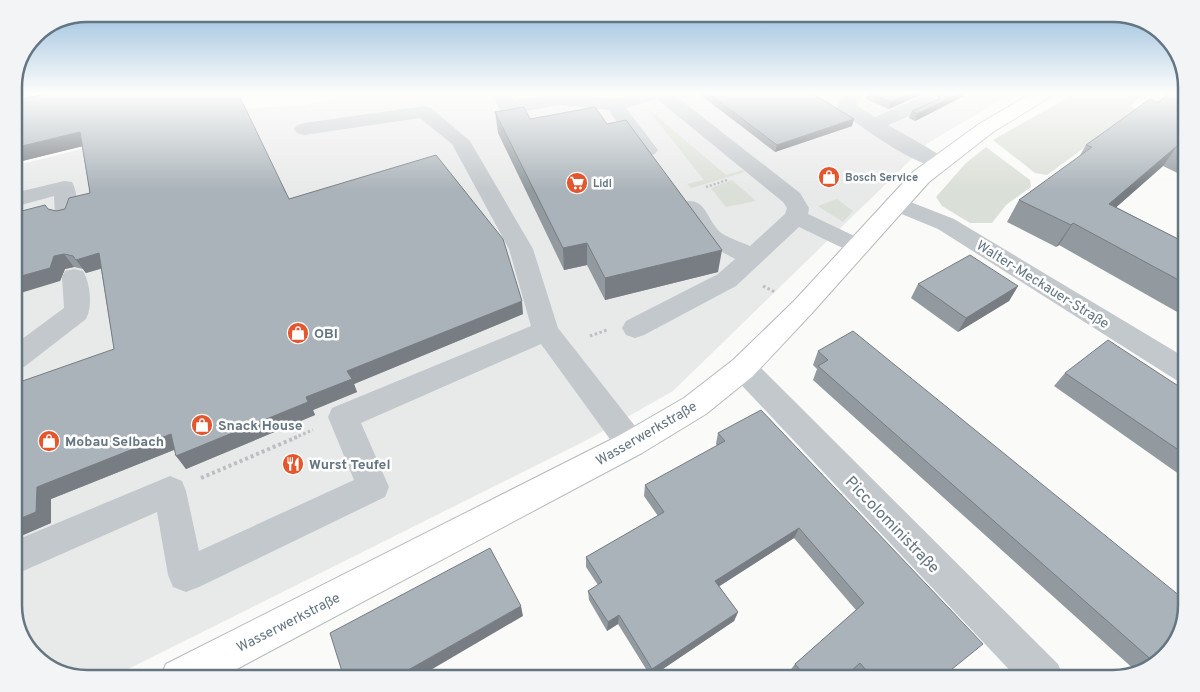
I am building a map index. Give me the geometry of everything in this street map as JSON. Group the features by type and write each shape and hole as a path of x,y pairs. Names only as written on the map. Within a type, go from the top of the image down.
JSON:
{"main road":[{"name":"Wasserwerkstraße","path":"195,670 631,444 695,406 743,368 803,307 895,203 939,162 990,125"}],"street":[{"path":"304,129 330,125"},
{"path":"441,125 460,141 521,249 552,340 631,444"},
{"path":"629,125 661,169"},
{"path":"635,328 727,280 796,217 798,208 792,198 701,125"},
{"path":"876,125 917,152 939,162"},
{"path":"23,198 64,187 66,215"},
{"path":"679,193 712,237 744,265"},
{"name":"Walter-Meckauer-Straße","path":"895,203 946,224 1178,367"},
{"path":"796,217 858,246"},
{"path":"23,353 77,312 74,277"},
{"path":"23,554 170,491 186,575 373,488 343,417 552,340"},
{"name":"Piccoloministraße","path":"743,368 1036,670"}],"path":[{"path":"679,193 710,186 757,170"},
{"path":"744,265 803,307"},
{"path":"552,340 613,328 635,328"},
{"path":"170,491 343,417"}],"shaded area":[{"path":"175,125 958,125 928,143 673,391 587,440 126,670 87,670 62,665 45,653 33,641 24,617 23,164"},
{"path":"661,125 667,125 726,175 742,170 745,172 691,188 687,184 704,180"},
{"path":"1019,125 1115,125 1047,175 1035,173 993,140"},
{"path":"986,147 1030,180 1031,187 1006,205 992,223 970,223 942,206 936,197 965,164"},
{"path":"732,180 756,201 726,207 711,188"},
{"path":"837,199 853,211 843,222 818,206"}],"building":[{"name":"OBI","path":"23,125 254,125 289,199 436,155 503,239 522,301 347,371 352,379 306,397 308,402 176,456 171,434 37,487 36,512 23,517 23,381 114,349 99,253 76,260 73,256 64,254 54,256 50,268 23,276 23,211 45,205 48,209 56,211 65,209 69,198 90,193 80,132 23,146"},
{"name":"Lidl","path":"502,125 630,125 722,250 605,278 587,243 563,248"},
{"path":"751,125 835,125 777,145"},
{"path":"1113,125 1177,125 1177,146 1109,204 1177,239 1177,279 1073,223 1071,225 1019,200 1092,147 1086,145"},
{"path":"970,255 1018,286 966,318 918,284"},
{"path":"853,331 1178,594 1177,613 1173,630 1159,651 1149,658 818,366 828,360 818,351"},
{"path":"1108,340 1178,385 1178,449 1065,373"},
{"path":"761,410 983,644 951,670 866,670 860,663 852,670 800,670 795,664 864,603 799,528 715,581 738,612 652,669 619,615 608,622 588,591 602,582 586,557 664,512 645,485 725,441 718,433"},
{"path":"490,548 521,606 408,670 342,670 330,633"}],"place":[{"name":"Bosch Service","path":"829,177"},
{"name":"Lidl","path":"577,183"},
{"name":"OBI","path":"298,333"},
{"name":"Snack House","path":"202,425"},
{"name":"Mobau Selbach","path":"49,441"},
{"name":"Wurst Teufel","path":"293,464"}]}
